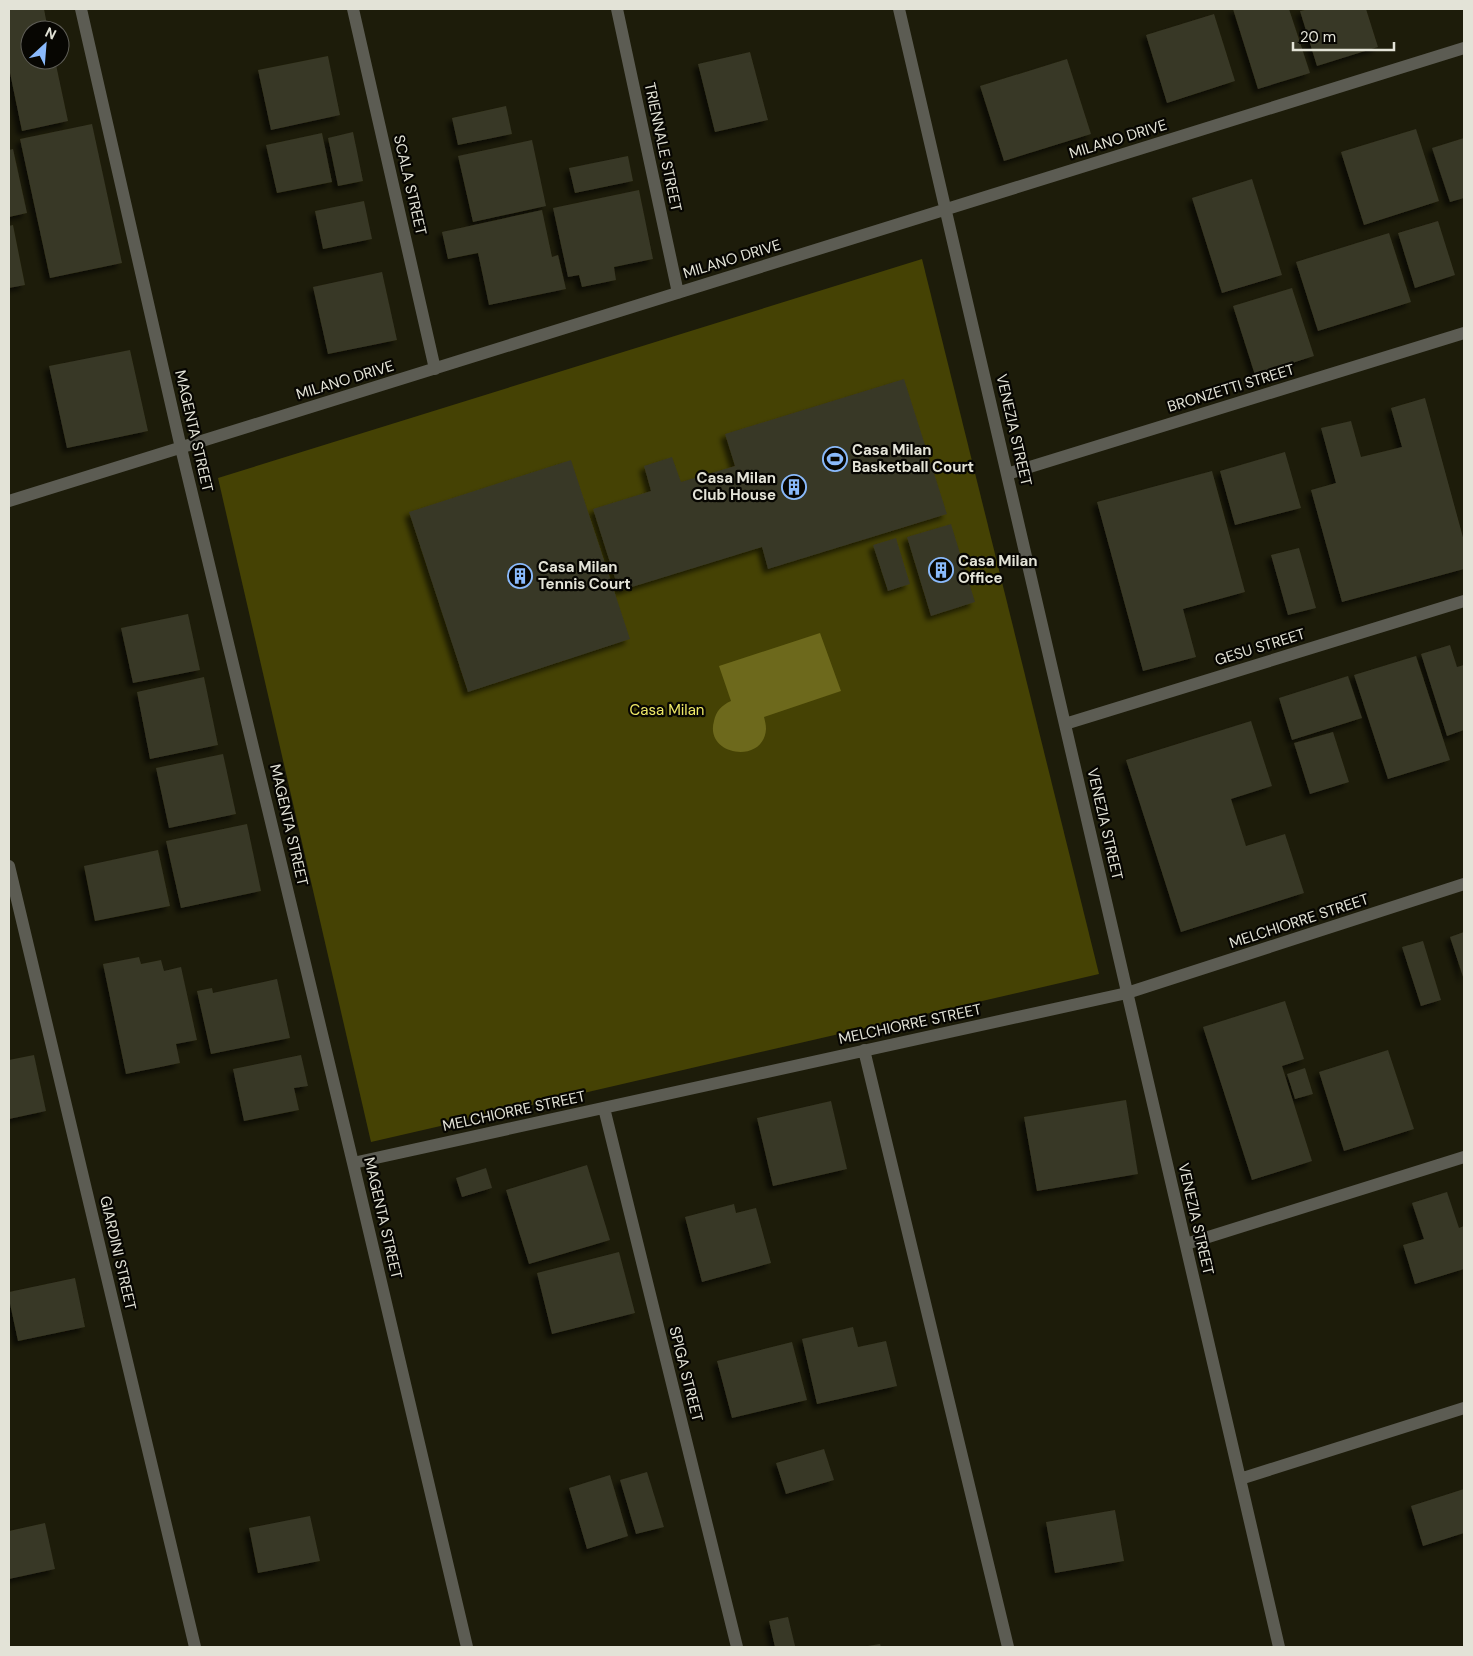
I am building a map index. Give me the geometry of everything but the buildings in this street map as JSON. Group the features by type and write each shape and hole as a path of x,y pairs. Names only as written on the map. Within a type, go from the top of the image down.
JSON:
{"street":[{"name":"MAGENTA STREET","path":"82,9 181,448 467,1647"},
{"name":"SCALA STREET","path":"353,9 435,368"},
{"name":"TRIENNALE STREET","path":"617,9 678,293"},
{"name":"VENEZIA STREET","path":"899,9 1279,1647"},
{"name":"MILANO DRIVE","path":"9,501 1464,48"},
{"name":"BRONZETTI STREET","path":"1008,474 1464,333"},
{"name":"GESU STREET","path":"1065,724 1464,600"},
{"name":"GIARDINI STREET","path":"9,866 196,1647"},
{"name":"MELCHIORRE STREET","path":"353,1163 1127,993 1464,884"},
{"path":"864,1050 1008,1647"},
{"name":"SPIGA STREET","path":"604,1108 737,1647"},
{"path":"1186,1244 1464,1157"},
{"path":"1240,1479 1464,1408"}],"green space":[{"name":"Casa Milan","path":"922,259 1099,974 371,1142 218,478"}],"shaded area":[{"path":"820,633 841,691 764,717 766,729 763,740 756,748 746,752 736,752 718,742 713,733 715,717 725,704 731,701 719,666"}],"place":[{"name":"Casa Milan Basketball Court","path":"835,459"},
{"name":"Casa Milan Club House","path":"794,487"},
{"name":"Casa Milan Office","path":"941,570"},
{"name":"Casa Milan Tennis Court","path":"520,576"}]}
